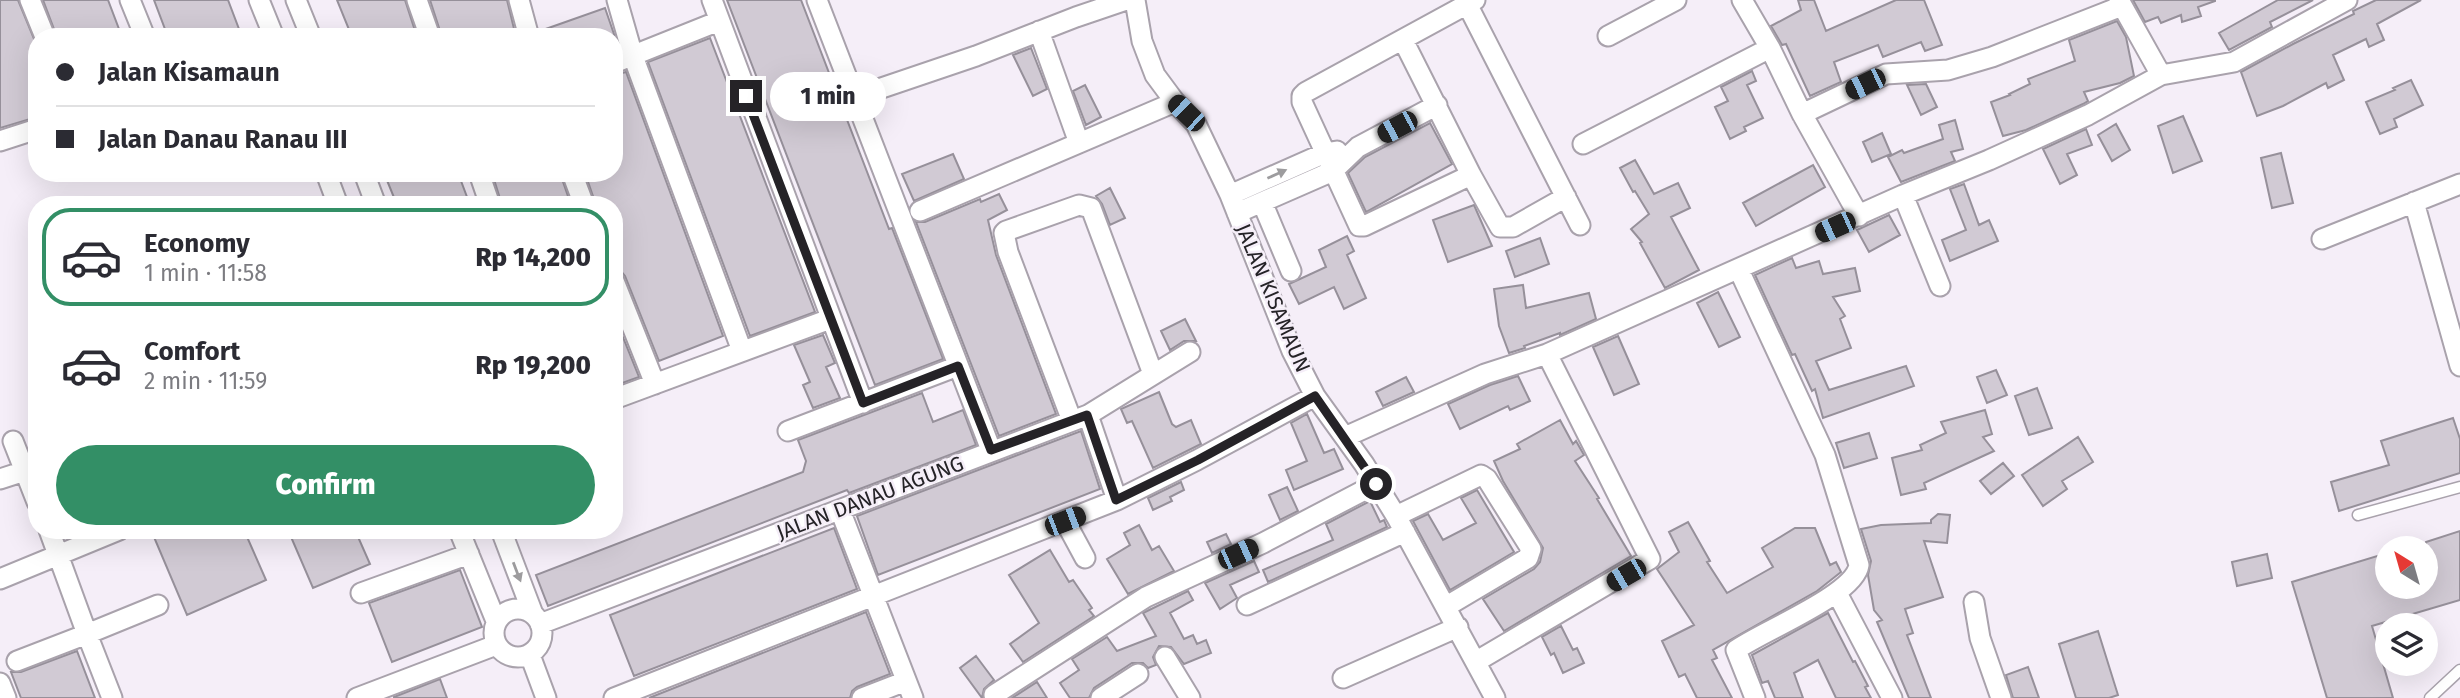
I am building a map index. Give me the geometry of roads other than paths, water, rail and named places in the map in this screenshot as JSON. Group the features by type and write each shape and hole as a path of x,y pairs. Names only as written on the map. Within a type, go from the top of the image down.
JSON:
{"street":[{"path":"30,0 41,28"},
{"path":"130,0 141,28"},
{"path":"259,0 270,28"},
{"path":"296,0 307,28"},
{"path":"417,0 427,28"},
{"path":"519,0 527,28"},
{"path":"617,0 620,28"},
{"path":"712,0 863,403"},
{"path":"817,0 991,450"},
{"path":"855,97 976,56 1126,0"},
{"name":"JALAN KISAMAUN","path":"1135,0 1142,41 1151,64 1175,102 1196,124 1233,204 1292,351 1315,396 1376,484 1400,524 1495,698"},
{"path":"1608,36 1676,0"},
{"path":"1742,0 1859,216"},
{"path":"1345,438 1485,373 1547,354 1903,195 1989,160 2076,121 2161,75 2234,62 2347,0"},
{"path":"1471,175 1359,226 1302,102 1302,96 1471,2 1580,225"},
{"path":"1802,114 1886,74 1948,69 1992,57 2121,3 2161,75"},
{"path":"719,22 623,60 742,351"},
{"path":"1039,31 1079,143"},
{"path":"1403,40 1500,227 1513,227 1566,197"},
{"path":"1583,144 1770,48"},
{"path":"920,211 1175,102"},
{"path":"1233,204 1358,148 1437,105"},
{"path":"0,141 28,132"},
{"path":"1233,204 1262,202 1329,162"},
{"path":"2322,239 2460,184"},
{"path":"1903,195 1940,286"},
{"path":"1262,202 1291,271"},
{"path":"2414,202 2453,313 2460,366"},
{"path":"1116,500 1008,252 1003,233 1079,205 1091,208 1153,374"},
{"path":"1739,270 1825,455 1859,569 1856,578 1837,593 1736,650 1755,698"},
{"path":"623,304 655,384"},
{"path":"623,396 830,319"},
{"name":"JALAN DANAU AGUNG","path":"537,619 840,510 1080,418 1190,352"},
{"path":"1476,661 1650,559 1547,354"},
{"path":"788,431 958,366"},
{"path":"614,698 637,694 1116,500 1198,460 1315,396"},
{"path":"13,440 28,466"},
{"path":"0,480 28,470"},
{"path":"1247,606 1400,524 1473,477 1481,475 1487,479 1531,549 1528,558 1447,606"},
{"path":"993,695 1146,597 1263,543 1376,484"},
{"path":"840,510 909,689 862,698"},
{"path":"1065,521 1085,558"},
{"path":"52,539 112,698"},
{"path":"0,579 97,539"},
{"path":"463,539 496,621 493,638 496,645 507,656 522,658 535,652 541,641 537,619 505,539"},
{"path":"361,593 469,554"},
{"path":"1837,593 1892,698"},
{"path":"1974,601 1980,638 2001,698"},
{"path":"17,661 158,605"},
{"path":"496,621 513,609 520,609 537,619"},
{"path":"1343,678 1458,627"},
{"path":"357,698 496,645"},
{"path":"530,655 546,698"},
{"path":"1165,657 1190,698"},
{"path":"1101,698 1138,674"},
{"path":"0,683 6,698"}],"lane":[{"path":"2358,515 2460,487"},
{"path":"2430,698 2460,670"}]}
